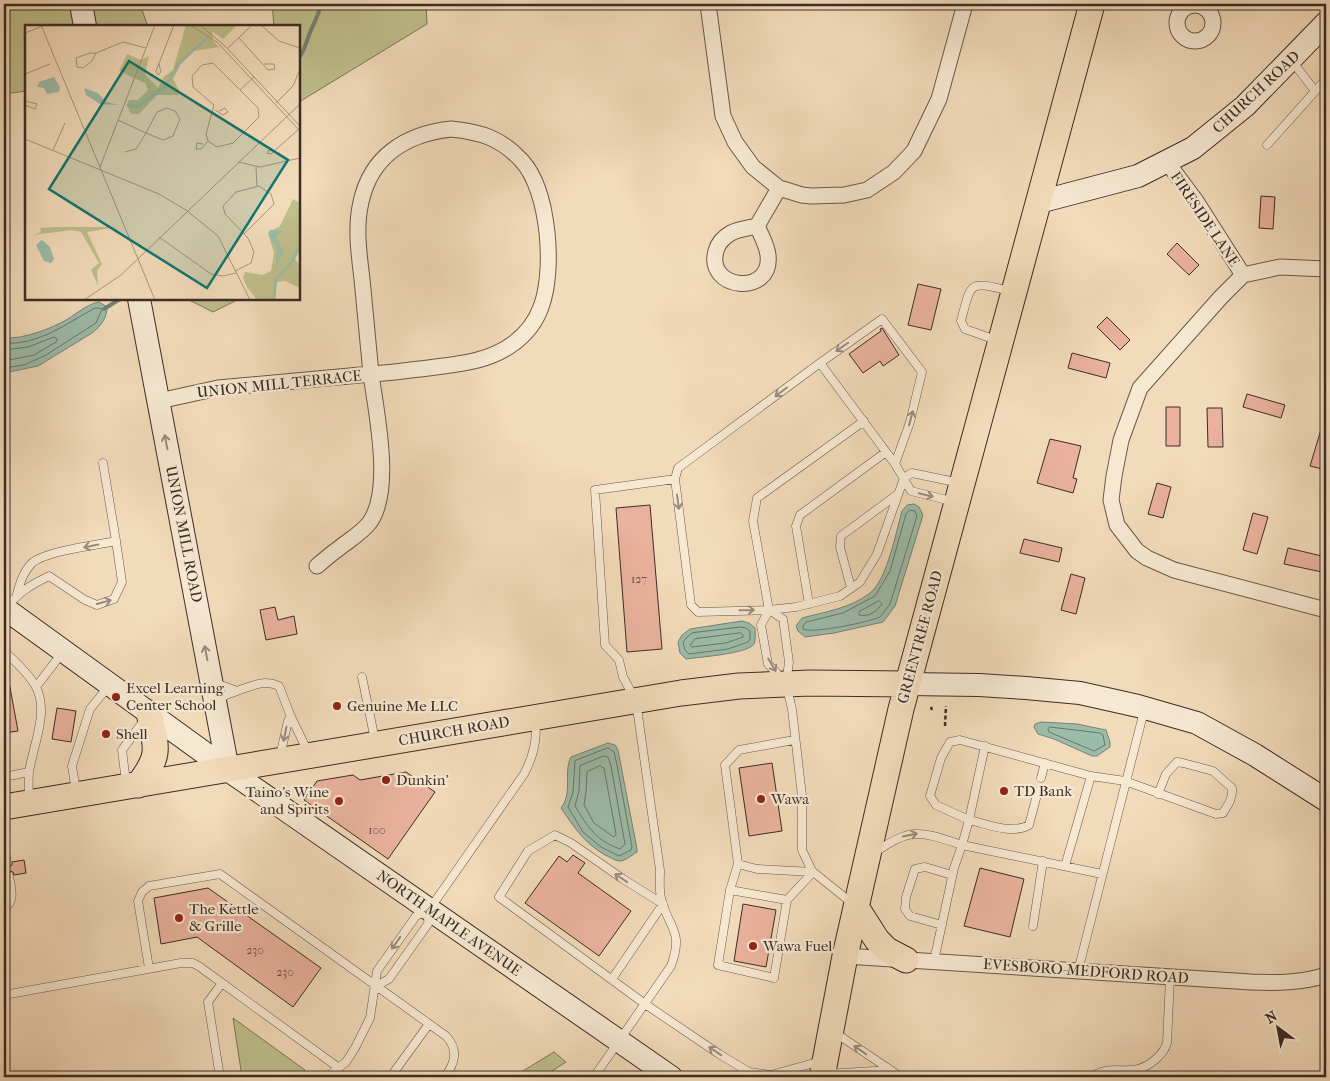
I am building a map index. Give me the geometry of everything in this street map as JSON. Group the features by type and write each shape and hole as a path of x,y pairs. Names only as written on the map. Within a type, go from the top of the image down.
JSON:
{"main road":[{"path":"81,4 86,25"},
{"name":"GREENTREE ROAD","path":"823,1070 845,956 907,684 1092,4"},
{"name":"CHURCH ROAD","path":"1039,202 1138,176 1193,148 1245,106 1326,22"},
{"name":"UNION MILL ROAD","path":"139,300 228,770"},
{"name":"NORTH MAPLE AVENUE","path":"7,605 63,651 228,770 671,1077"},
{"path":"907,684 979,685 1080,693 1145,708 1196,723 1255,755 1326,800"},
{"name":"CHURCH ROAD","path":"4,808 636,700 739,686 907,684"},
{"path":"132,786 148,771 154,760 156,746 149,713"},
{"path":"856,907 877,940 887,950 906,960"}],"street":[{"path":"708,4 722,108 726,123 737,146 746,159 779,188 802,195 844,195 867,190 894,172 914,151 937,105 965,4"},
{"name":"UNION MILL TERRACE","path":"159,401 218,388 371,374 460,365 488,357 514,343 526,332 541,307 547,276 547,242 544,208 539,191 528,169 511,150 497,140 482,133 451,129 419,134 405,141 392,151 380,161 371,174 360,202 358,235 371,374"},
{"name":"FIRESIDE LANE","path":"1167,162 1196,201 1243,275"},
{"path":"757,226 779,188"},
{"path":"1326,269 1280,267 1243,275 1221,297 1140,388 1126,426 1114,476 1111,500 1117,525 1136,551 1160,565 1326,610"},
{"path":"317,566 360,533 370,522 378,508 381,492 382,460 371,374"},
{"name":"EVESBORO-MEDFORD ROAD","path":"845,956 1277,983 1326,975"}],"lane":[{"path":"1291,59 1315,92"},
{"path":"1267,145 1326,79"},
{"path":"1001,342 965,329 961,321 972,288 979,284 1014,292"},
{"path":"895,464 910,422 922,372 882,319 678,468 674,479 691,606 698,612 769,610 796,607 840,596 860,582 877,554 904,478 912,473 942,478 960,493"},
{"path":"820,363 895,464 911,491 960,493"},
{"path":"786,684 768,664 761,626 769,610 754,521 757,498 864,422"},
{"path":"809,604 796,526 800,515 886,452"},
{"path":"7,605 29,586 49,576 85,600 98,605 114,599 122,582 103,464"},
{"path":"594,1077 671,966 677,946 675,931 660,896 660,870 636,700 623,677 618,660 605,645 595,490 674,479"},
{"path":"851,588 840,547 841,536 898,494"},
{"path":"7,605 22,576 33,562 53,554 116,541"},
{"path":"769,610 783,619 789,662 786,684 792,709 794,740 802,796 802,850 813,872 856,907"},
{"path":"4,651 26,673 36,687 40,701 40,719 29,772 28,803"},
{"path":"36,687 63,651"},
{"path":"362,677 376,745"},
{"path":"213,693 226,695 263,682 270,682 280,686 291,717 310,756"},
{"path":"77,795 72,766 90,709 109,685"},
{"path":"213,693 222,685 237,691"},
{"path":"1078,971 1145,708"},
{"path":"132,786 122,750 149,713"},
{"path":"278,761 288,721 291,717"},
{"path":"327,1077 346,1062 356,1048 370,1018 377,971 416,916 429,910 524,774 534,750 536,737 534,718"},
{"path":"794,740 739,750 725,765 738,864 730,890 718,965 774,978 787,900 813,872"},
{"path":"1038,791 1029,825 1020,830 969,820 936,805 930,796 940,758 950,742 960,740 1092,776 1125,781 1158,794 1216,814 1223,813 1230,802 1232,788 1213,771 1176,762 1166,774 1158,794"},
{"path":"934,961 952,875 969,820 985,746"},
{"path":"1041,778 1045,763"},
{"path":"4,777 29,772"},
{"path":"1065,866 1092,776"},
{"path":"867,858 895,839 906,835 918,834 1102,874"},
{"path":"663,904 571,843 555,835 528,851 499,897 645,1004 748,1072 771,1075 823,1070 889,1070"},
{"path":"4,846 7,863"},
{"path":"1033,926 1043,861"},
{"path":"738,864 757,869 813,872"},
{"path":"942,925 910,916 905,910 906,896 915,869 925,867 952,875"},
{"path":"149,968 138,901 142,892 149,886 220,874 446,1036 454,1048 454,1062 445,1077"},
{"path":"4,909 10,904 12,899 9,876"},
{"path":"730,890 787,900"},
{"path":"612,979 663,904"},
{"path":"376,986 389,980 395,972 428,924 429,910"},
{"path":"4,995 181,962 190,963 200,967 339,1068"},
{"path":"1091,1077 1100,1072 1126,1075 1142,1071 1152,1064 1166,1048 1170,977"},
{"path":"220,1077 208,1002 222,983"},
{"path":"392,1077 429,1024"},
{"path":"831,1030 901,1077"},
{"path":"4,1070 5,1077"}],"path":[{"path":"945,726 946,706"}],"green space":[{"path":"4,4 140,4 147,24 150,25 25,25 25,91 4,94"},
{"path":"272,4 426,4 427,24 300,101 300,25 274,25"},
{"path":"189,300 237,300 213,312"},
{"path":"233,1018 305,1070 294,1077 242,1077"},
{"path":"554,1052 566,1062 543,1077 513,1077"}],"water":[{"path":"99,302 107,307 106,315 101,325 92,333 38,366 4,373 4,338 20,337 45,330"},
{"path":"914,504 919,507 923,515 895,606 883,622 834,633 805,637 798,631 796,626 802,618 838,609 855,602 876,587 886,567 902,511 907,505"},
{"path":"742,621 749,623 755,628 755,642 750,647 733,653 686,659 680,653 678,642 682,635 690,629"},
{"path":"1041,722 1077,724 1106,730 1110,747 1097,756 1092,756 1038,734 1034,727 1035,724"},
{"path":"608,743 615,745 618,750 637,849 637,852 620,861 614,860 591,845 580,834 561,808 565,802 571,757"}],"building":[{"path":"1261,196 1275,197 1273,229 1259,228"},
{"path":"1177,243 1199,265 1189,275 1167,254"},
{"path":"918,284 941,289 931,330 908,325"},
{"path":"1107,317 1130,340 1120,350 1097,327"},
{"path":"882,328 899,355 883,366 880,361 863,373 849,354 881,331 880,329"},
{"path":"1072,353 1110,363 1106,378 1068,368"},
{"path":"1247,394 1285,405 1281,418 1243,407"},
{"path":"1166,407 1180,407 1180,446 1166,446"},
{"path":"1207,408 1222,408 1223,447 1208,447"},
{"path":"1323,423 1326,423 1326,470 1310,466"},
{"path":"1050,439 1081,446 1073,478 1077,479 1073,493 1037,483"},
{"path":"1157,483 1171,487 1163,518 1148,514"},
{"path":"650,505 662,649 627,652 616,508"},
{"path":"1253,513 1268,517 1257,554 1243,550"},
{"path":"1024,539 1062,548 1059,562 1020,553"},
{"path":"1288,548 1326,557 1322,572 1284,564"},
{"path":"1071,574 1085,578 1076,614 1061,610"},
{"path":"275,607 278,620 294,616 297,634 266,640 260,610"},
{"path":"9,682 18,731 4,733 4,683"},
{"path":"57,708 76,711 71,742 52,739"},
{"name":"Wawa","path":"772,763 782,831 749,836 739,768"},
{"path":"406,772 435,792 388,859 304,800 317,781 353,775 360,780"},
{"path":"573,855 585,863 578,873 631,911 599,956 525,903 559,856 567,862"},
{"path":"24,860 26,873 14,875 13,872 8,870 4,874 4,867 8,868 12,865 12,862"},
{"path":"980,868 1024,879 1010,937 964,926"},
{"path":"208,888 321,968 293,1007 197,937 161,944 154,898"},
{"name":"Wawa Fuel","path":"743,904 776,910 766,967 734,961"}],"waterway":[{"path":"300,56 321,4"},
{"path":"104,309 118,300"}],"place":[{"name":"Excel Learning Center School","path":"116,697"},
{"name":"Genuine Me LLC","path":"337,706"},
{"name":"Shell","path":"106,734"},
{"name":"Dunkin'","path":"386,780"},
{"name":"TD Bank","path":"1004,791"},
{"name":"Wawa","path":"761,799"},
{"name":"Taino's Wine and Spirits","path":"339,801"},
{"name":"The Kettle & Grille","path":"179,918"},
{"name":"Wawa Fuel","path":"753,946"}]}
